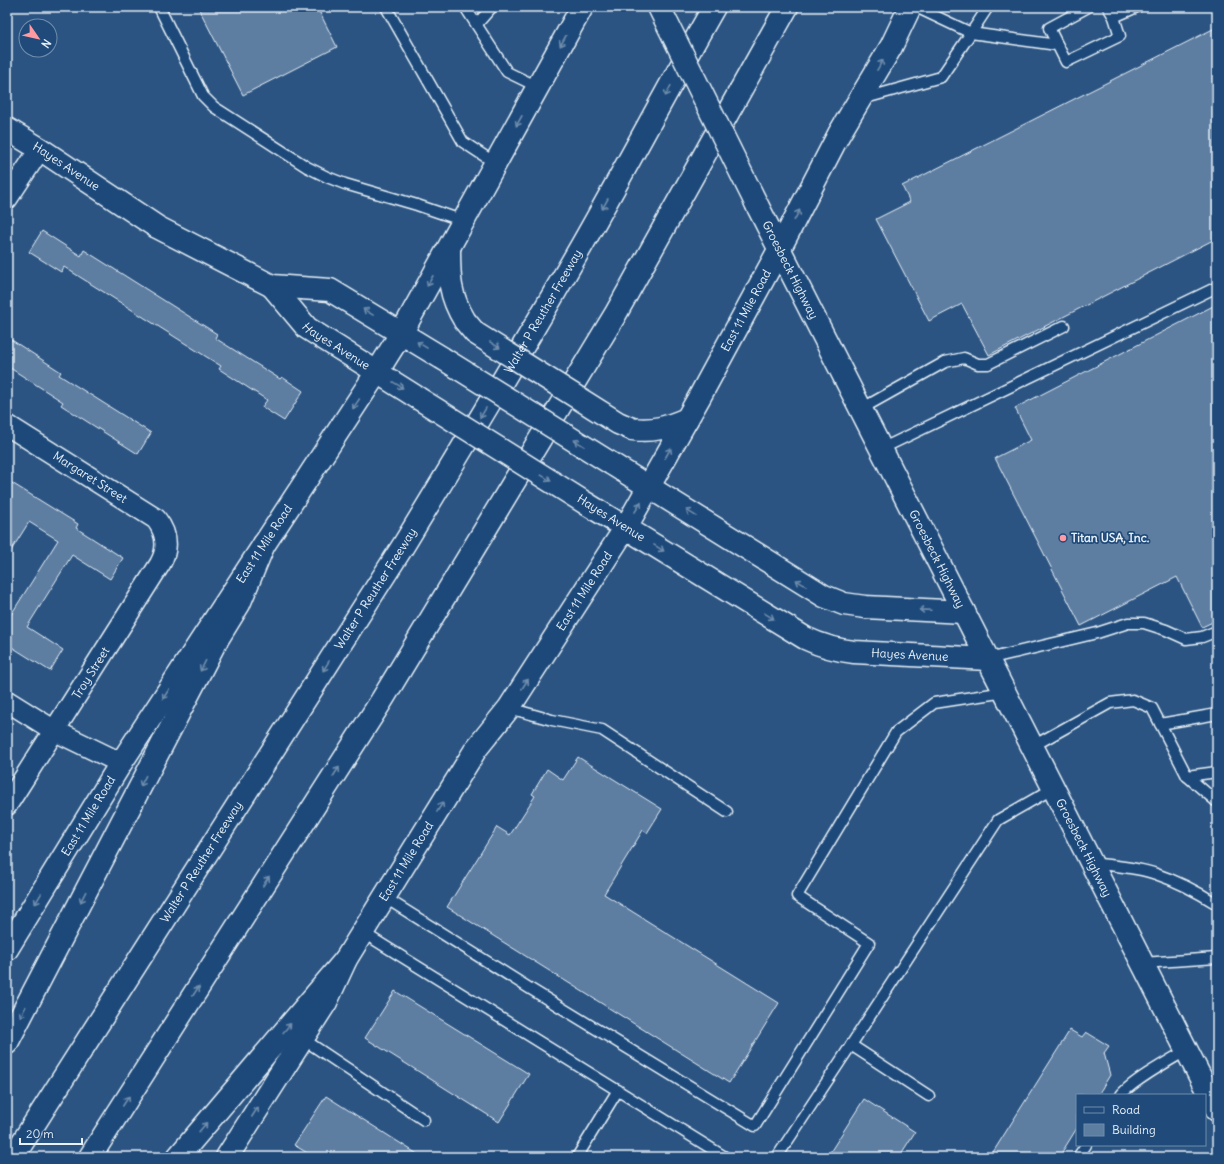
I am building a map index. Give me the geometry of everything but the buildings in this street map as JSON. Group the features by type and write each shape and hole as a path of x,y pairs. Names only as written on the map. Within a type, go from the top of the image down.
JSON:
{"main road":[{"name":"East 11 Mile Road","path":"7,949 121,763 402,332 582,7"},
{"name":"Groesbeck Highway","path":"659,7 779,250 1217,1108"},
{"name":"Walter P Reuther Freeway","path":"13,1157 403,546 582,244 714,7"},
{"path":"90,1157 398,673 615,315 787,7"},
{"name":"East 11 Mile Road","path":"227,1157 326,1002 346,959 362,932 476,749 509,708 626,527 779,250 839,134 891,47 910,7"},
{"name":"Hayes Avenue","path":"7,129 40,149 156,227 272,286 330,290 402,332 824,596 844,604 865,608 964,612"},
{"path":"449,247 449,273 452,292 457,308 475,333 618,423 632,429 644,431 657,429 670,426 687,419"},
{"name":"Hayes Avenue","path":"272,286 307,328 587,504 805,638 822,646 854,652 988,659"},
{"path":"7,1043 215,643 239,604 264,544"},
{"path":"178,1157 346,959"}],"street":[{"path":"7,200 40,149"},
{"name":"Margaret Street","path":"7,425 148,513 162,526 165,537"},
{"name":"Troy Street","path":"7,805 165,556 165,537"},
{"path":"7,701 55,731 121,763"}],"lane":[{"path":"159,7 203,96 214,107 307,167 327,178 464,221"},
{"path":"386,7 462,142 495,163"},
{"path":"465,7 506,72 538,88"},
{"path":"477,24 492,7"},
{"path":"916,7 971,33 1057,46"},
{"path":"860,99 941,77 988,7"},
{"path":"1088,7 1049,28 1066,62 1120,36 1114,17 1108,7"},
{"path":"1114,17 1137,7"},
{"path":"881,449 1217,287"},
{"path":"861,409 945,362 964,358 978,364 988,364 1064,326"},
{"path":"988,659 1097,633 1128,623 1144,622 1186,639 1202,638 1217,631"},
{"path":"384,897 529,988 755,1126 869,943 797,896 896,732 934,703 1005,692"},
{"path":"1032,746 1110,703 1133,700 1152,708 1187,776 1217,802"},
{"path":"509,708 552,720 602,730 728,812"},
{"path":"1160,724 1217,714"},
{"path":"1187,776 1217,772"},
{"path":"777,1157 998,820 1054,788"},
{"path":"1092,863 1155,874 1179,884 1217,904"},
{"path":"362,932 725,1157"},
{"path":"1142,963 1217,958"},
{"path":"302,1039 424,1120"},
{"path":"851,1045 929,1096"},
{"path":"1122,1094 1141,1078 1187,1050"},
{"path":"578,1157 618,1090"},
{"path":"1078,1157 1085,1146"}],"place":[{"name":"Titan USA, Inc.","path":"1063,538"}]}
